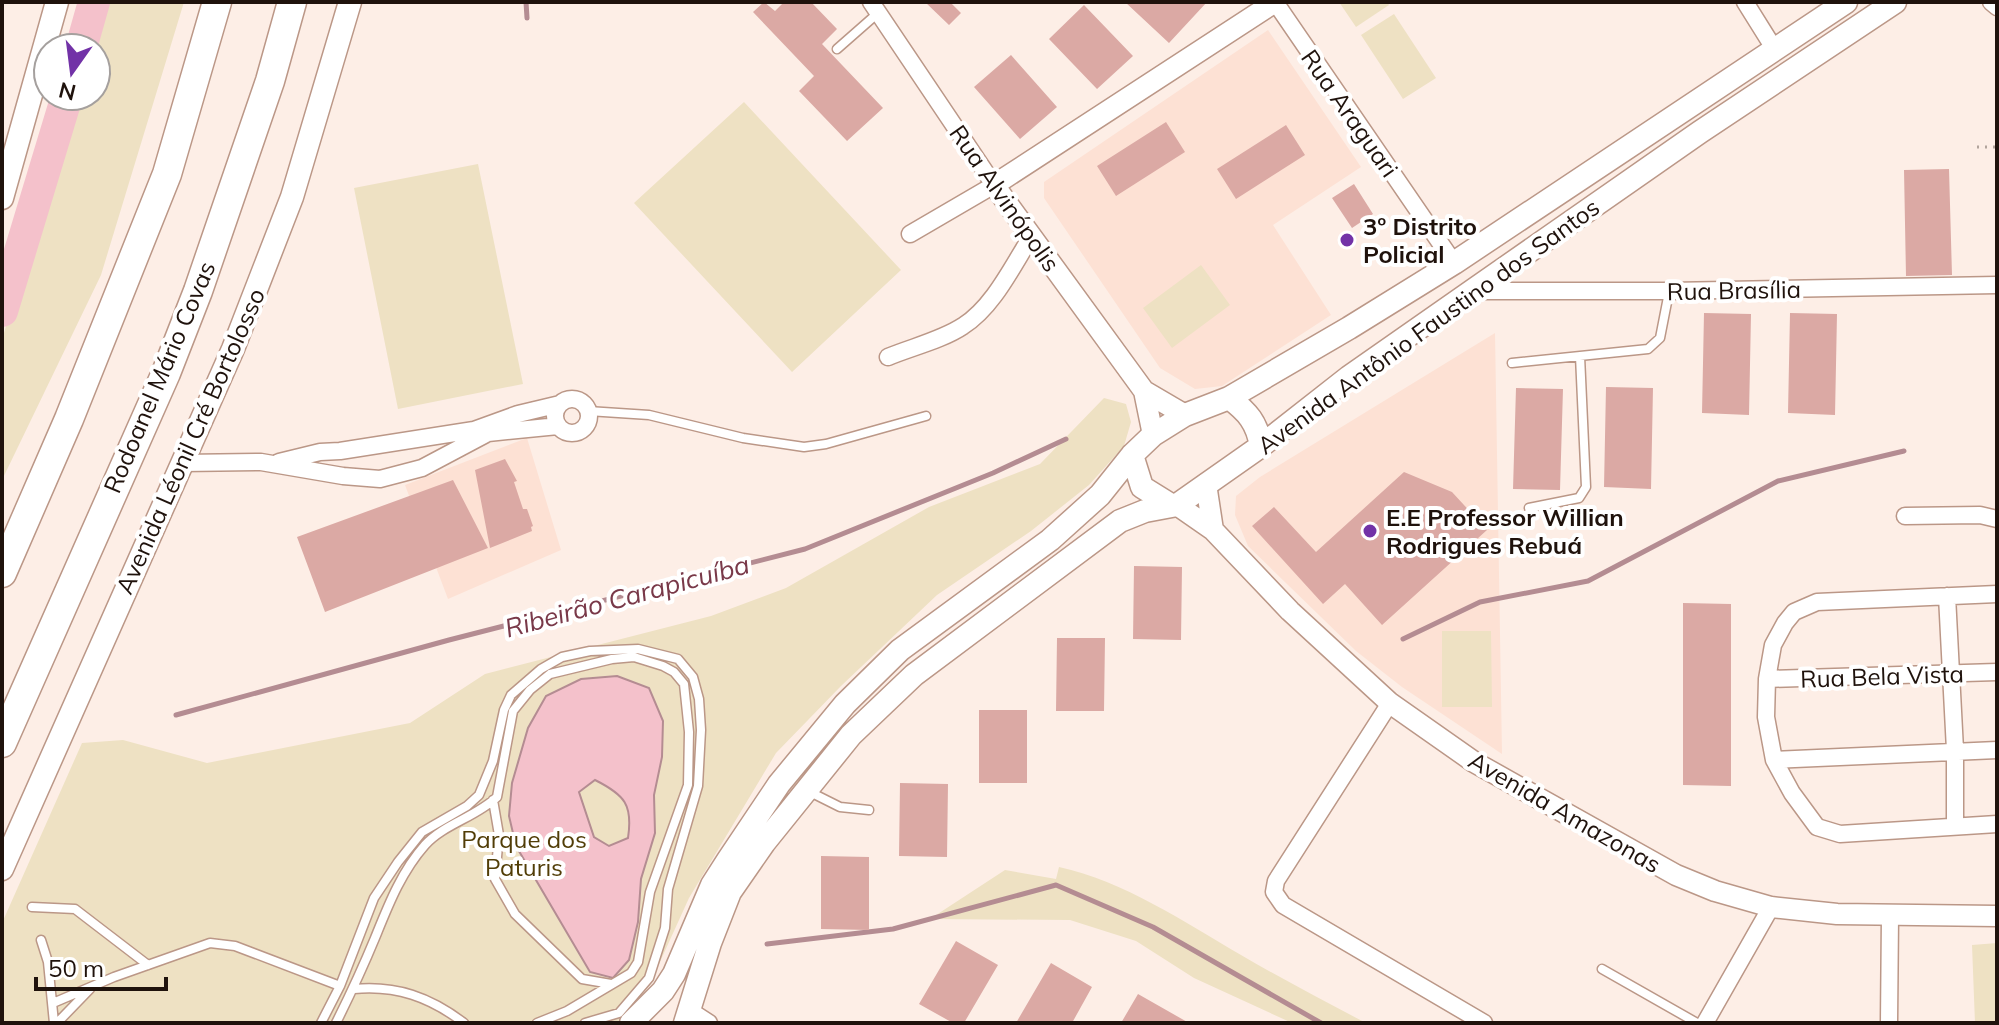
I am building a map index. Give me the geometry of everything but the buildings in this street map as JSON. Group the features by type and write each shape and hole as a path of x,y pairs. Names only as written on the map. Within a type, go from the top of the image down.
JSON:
{"highway":[{"path":"2,573 69,419 162,188 217,2"},
{"name":"Rodoanel Mário Covas","path":"2,743 166,373 198,291 270,81 292,2"}],"main road":[{"path":"2,198 57,2"},
{"name":"Avenida Léonil Cré Bortolosso","path":"2,869 233,349 292,197 350,2"},
{"name":"Avenida Antônio Faustino dos Santos","path":"631,1023 663,991 674,974 712,885 734,851 779,784 845,704 900,650 1050,540 1100,495 1132,455 1153,435 1185,415 1229,398 1454,263 1846,2"},
{"name":"Avenida Antônio Faustino dos Santos","path":"687,1017 730,892 764,843 851,735 914,675 1120,521 1174,505 1206,484 1261,446 1349,377 1700,132 1895,2"},
{"path":"1229,398 1252,418 1261,446"},
{"path":"1132,455 1142,487 1174,505"}],"street":[{"path":"910,234 994,185 1275,2"},
{"name":"Rua Araguari","path":"1275,2 1454,263"},
{"path":"1745,2 1775,50"},
{"path":"1991,2 1997,7"},
{"name":"Rua Alvinópolis","path":"875,7 994,185 1144,391 1185,415"},
{"path":"888,357 962,327 990,300 1031,237"},
{"name":"Rua Brasília","path":"1472,291 1997,285"},
{"name":"Rua Alvinópolis","path":"1144,391 1153,435"},
{"path":"182,463 273,463 343,476 380,479 422,468 488,433 558,426 567,432 579,431 589,420 588,411 576,400 518,414 474,430 320,452 273,463"},
{"path":"558,426 555,414 560,404"},
{"path":"1206,484 1213,530"},
{"name":"Avenida Amazonas","path":"1174,505 1213,530 1290,611 1390,703 1474,762 1676,875 1715,891 1771,907 1837,914 1997,916"},
{"path":"1905,516 1980,515 1997,519"},
{"path":"1997,594 1817,602 1794,612 1773,645 1767,679 1766,717 1774,760 1810,821 1817,827 1840,834 1997,824"},
{"path":"1947,596 1955,750 1955,826"},
{"name":"Rua Bela Vista","path":"1767,679 1997,672"},
{"path":"1390,703 1276,881 1274,892 1283,905 1484,1023"},
{"path":"1774,760 1997,750"},
{"path":"1705,1023 1771,907"},
{"path":"1889,1023 1890,916"},
{"path":"687,1017 709,1023"}],"lane":[{"path":"837,49 875,7"},
{"path":"1512,363 1653,347 1660,338 1669,291"},
{"path":"1529,508 1579,498 1586,487 1580,356"},
{"path":"588,411 649,415 743,438 804,447 826,444 926,416"},
{"path":"321,1023 340,986 374,898 398,862 422,832 467,806 479,795 493,761 504,710 511,695 541,669 562,657 590,651 638,649 678,659 693,677 699,699 701,730 698,786 668,889 665,928 649,978 619,1013 585,1023"},
{"path":"336,1023 354,989 397,885 425,844 497,797 513,711 530,690 550,674 612,659 634,657 663,666 674,672 684,684 689,732 688,785 650,892 638,962 631,973 567,1011 537,1023"},
{"path":"806,790 840,807 869,810"},
{"path":"493,800 499,835 495,879 515,914 582,979 611,984"},
{"path":"32,907 75,909 148,965"},
{"path":"41,940 48,962 55,1023"},
{"path":"53,1003 210,943 235,946 340,986"},
{"path":"1602,969 1697,1023"},
{"path":"55,1023 93,986"},
{"path":"354,989 395,989 432,1001 464,1023"}],"path":[{"path":"1977,147 1997,147"}],"shaded area":[{"path":"1268,30 1361,167 1273,225 1331,315 1222,386 1195,389 1160,368 1044,198 1044,182"},
{"name":"E.E Professor Willian Rodrigues Rebuá","path":"1495,333 1502,754 1402,687 1356,651 1248,546 1235,515 1236,496 1260,477"},
{"path":"527,438 561,550 448,599 405,485"},
{"path":"617,676 649,688 663,721 662,757 654,795 655,833 641,879 638,922 629,960 613,978 590,972 516,846 509,816 512,783 528,728 546,696 581,679","holes":["595,780 620,796 628,809 628,838 609,846 594,837 579,792"]}],"green space":[{"path":"106,2 184,2 101,275 2,480 2,340 26,256 74,112 112,112 112,32 98,32"},
{"path":"1339,2 1387,2 1389,5 1356,27"},
{"path":"1394,14 1436,78 1403,99 1361,35"},
{"path":"744,102 901,270 792,372 634,203"},
{"path":"478,164 523,384 398,409 354,188"},
{"path":"1201,265 1230,305 1172,348 1143,308"},
{"name":"Parque dos Paturis","path":"1104,398 1126,404 1131,422 1124,446 1089,485 1031,531 937,595 776,753 689,898 659,964 617,1023 2,1023 2,923 82,743 123,740 207,763 410,723 485,674 711,616 786,588 929,507 1040,464"},
{"path":"1442,631 1491,631 1492,707 1442,707"},
{"path":"1059,867 1130,892 1366,1023 1292,1023 1194,978 1136,941 1070,920 930,919 1005,870 1056,879"},
{"path":"1997,943 1997,1023 1975,1023 1972,945"}],"waterway":[{"name":"Ribeirão Carapicuíba","path":"86,32 94,2"},
{"path":"526,2 527,18"},
{"name":"Ribeirão Carapicuíba","path":"2,311 62,112"},
{"name":"Ribeirão Carapicuíba","path":"176,715 449,640 805,549 993,473 1066,439"},
{"path":"1403,639 1480,602 1588,581 1778,481 1904,451"},
{"path":"767,944 893,929 1056,885 1153,927 1321,1023"}],"place":[{"name":"3º Distrito Policial","path":"1347,240"},
{"name":"E.E Professor Willian Rodrigues Rebuá","path":"1370,531"}]}
